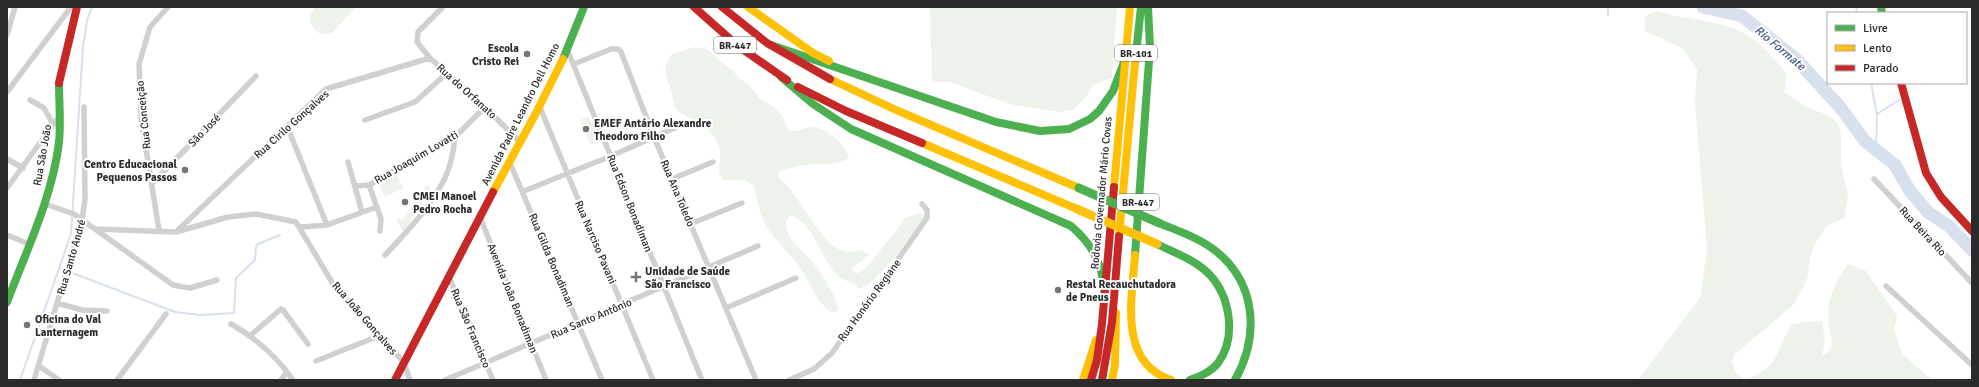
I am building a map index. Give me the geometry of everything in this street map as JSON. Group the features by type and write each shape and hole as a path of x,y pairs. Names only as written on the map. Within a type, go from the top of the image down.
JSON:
{"main road":[{"name":"Rua São João","path":"7,302 46,204 59,143 61,114 59,84 77,7"},
{"name":"Avenida Padre Leandro Dell Homo","path":"395,380 448,277 521,143 567,49 584,7"},
{"name":"BR-447","path":"694,7 723,35 781,77 808,93 846,111 1157,244 1192,260 1204,269 1220,288 1229,312 1229,336 1221,358 1206,373 1190,380"},
{"name":"BR-447","path":"722,7 771,45 846,88 1159,223 1201,242 1217,252 1230,266 1241,282 1249,304 1252,329 1246,359 1235,380"},
{"path":"748,7 813,53 856,76"},
{"name":"Rodovia Governador Mário Covas","path":"1091,380 1097,360 1102,324 1130,7"},
{"name":"Rodovia Governador Mário Covas","path":"1102,380 1106,362 1114,301 1131,99 1141,7"},
{"name":"BR-447","path":"1148,7 1150,47 1131,318 1135,343 1142,361 1156,374 1171,380"},
{"path":"771,45 856,76 1018,127 1035,131 1052,132 1077,127 1099,110 1116,86 1126,57"},
{"path":"781,77 824,113 850,129 1071,226 1084,237 1098,257 1103,272 1104,289"},
{"path":"1901,84 1926,173 1941,197 1972,231"},
{"path":"1112,380 1115,365 1117,320 1114,301"},
{"path":"1083,380 1102,324"}],"street":[{"path":"7,35 15,7"},
{"path":"7,92 72,7"},
{"name":"Rua Conceição","path":"159,230 142,118 139,64 150,27 168,7"},
{"name":"Rua do Orfanato","path":"443,7 418,32 416,37 418,42 430,58 485,107 521,143"},
{"name":"Rua Edson Bonadiman","path":"567,49 702,380"},
{"name":"Rua Ana Toledo","path":"574,64 611,49 618,49 621,52 654,137 756,380"},
{"name":"Rua Cirilo Gonçalves","path":"176,232 326,89 430,58"},
{"path":"365,120 415,102 447,73"},
{"name":"São José","path":"152,184 256,76"},
{"path":"30,100 44,108 53,124"},
{"name":"Rua Narciso Pavani","path":"539,105 653,380"},
{"name":"Rua Santo André","path":"34,380 82,220 85,199 84,107"},
{"name":"Rua Joaquim Lovatti","path":"380,230 381,219 369,184 455,137 485,107"},
{"path":"7,188 61,114"},
{"path":"524,191 611,156 688,122"},
{"path":"287,126 327,225"},
{"path":"385,255 410,229 436,193 450,166 455,137"},
{"path":"7,159 23,168"},
{"path":"348,162 356,186 362,212"},
{"path":"672,179 714,162"},
{"name":"Rua Gilda Bonadiman","path":"510,163 524,191 602,380"},
{"name":"Rua Beira Rio","path":"1874,179 1972,283"},
{"path":"356,186 369,184"},
{"path":"690,224 742,203"},
{"path":"46,204 74,214 173,285 190,288 217,280"},
{"name":"Rua Honório Regiane","path":"789,380 814,369 832,353 927,218 927,210 922,204"},
{"path":"95,229 159,230 176,232 228,218 256,214 296,222 301,227 327,225 377,207"},
{"name":"Avenida João Bonadiman","path":"480,217 546,380"},
{"name":"Rua João Gonçalves","path":"301,227 336,289 381,335 404,362"},
{"path":"7,235 29,244"},
{"name":"Rua Santo Antônio","path":"445,380 758,246"},
{"name":"Rua São Francisco","path":"448,277 493,380"},
{"path":"726,308 796,278"},
{"path":"1886,286 1972,365"},
{"path":"57,303 82,310 107,311"},
{"path":"251,335 280,309 283,310 308,344"},
{"path":"117,380 166,314"},
{"path":"232,324 251,335 293,380"},
{"path":"316,360 381,335"},
{"path":"404,362 410,380"},
{"path":"39,366 59,380"},
{"path":"281,380 287,372"}],"shaded area":[{"path":"315,7 356,7 332,33 320,34 310,22 312,11"},
{"path":"930,7 1117,7 1112,78 1093,85 1086,97 1073,110 1060,112 1012,105 950,82 932,82"},
{"path":"1659,11 1676,16 1719,24 1732,28 1752,38 1769,53 1787,74 1784,92 1806,107 1828,115 1838,123 1841,134 1841,165 1848,196 1844,218 1827,226 1816,242 1811,254 1807,280 1794,304 1734,355 1732,362 1736,373 1746,380 1638,380 1700,298 1707,250 1695,102 1697,69 1682,48 1645,31 1644,18 1648,14"},
{"path":"695,47 707,49 753,89 759,98 772,106 782,115 788,130 797,131 809,127 818,128 829,133 840,142 849,158 843,161 831,163 794,167 779,172 778,177 834,246 845,252 861,250 869,255 852,268 854,273 858,273 866,268 900,226 904,218 922,213 925,217 875,279 859,289 852,283 838,276 826,260 806,226 799,219 790,215 786,224 787,232 793,242 810,259 828,286 837,305 838,309 835,312 830,312 819,301 799,266 766,227 760,212 754,186 745,180 723,180 719,173 720,150 717,142 708,130 676,109 666,76 666,64 672,54"},
{"path":"589,116 599,141 590,144 580,120"},
{"path":"397,175 403,188 385,197 379,185"},
{"path":"427,185 432,190 403,232 396,218 402,221"},
{"path":"1848,264 1866,271 1897,316 1894,329 1902,354 1932,380 1746,380 1758,374 1772,363 1792,324 1822,321 1825,340 1822,356 1830,350 1832,340 1828,320 1829,304 1835,286"}],"waterway":[{"path":"20,380 71,234 83,47 87,21 92,7"},
{"path":"1608,7 1608,15"},
{"name":"Rio Formate","path":"1703,7 1742,16 1796,59 1840,107 1865,141 1895,165 1910,191 1928,212 1950,227 1972,250"},
{"path":"1856,12 1857,7"},
{"path":"1871,84 1877,115 1876,149"},
{"path":"1877,114 1899,100"},
{"path":"59,268 175,312 200,315 234,313 236,278 255,260 256,247 258,244 280,235"}],"traffic: fast":[{"path":"563,59 584,7"},
{"path":"1135,63 1141,7"},
{"path":"1135,255 1150,47 1148,7"},
{"path":"1881,7 1882,12"},
{"path":"771,45 996,122 1040,131 1069,129 1090,119 1099,111 1113,91 1126,57"},
{"path":"781,77 813,104 851,129 1071,226 1090,246 1101,270 1104,289"},
{"path":"7,302 38,223 56,162 60,120 59,83"},
{"path":"1079,188 1159,223"},
{"path":"1159,223 1189,235 1210,247 1230,265 1240,280 1247,296 1250,312 1250,329 1248,346 1243,364 1235,380"},
{"path":"1157,244 1185,257 1210,275 1222,294 1229,318 1228,341 1224,353 1218,363 1212,369 1190,380"}],"traffic: slow":[{"path":"748,7 813,53 829,61"},
{"path":"1114,187 1130,7"},
{"path":"493,192 536,113 563,59"},
{"path":"1119,236 1135,63"},
{"path":"830,79 896,110 1079,188"},
{"path":"922,143 1077,209"},
{"path":"1077,209 1157,244"},
{"path":"1135,255 1131,309 1132,327 1136,344 1143,359 1154,371 1171,380"},
{"path":"1112,380 1115,365 1116,313"},
{"path":"1083,380 1096,340"}],"traffic: jam":[{"path":"59,83 77,7"},
{"path":"694,7 738,46 787,80"},
{"path":"722,7 767,43 830,79"},
{"path":"1901,84 1926,173 1941,197 1972,231"},
{"path":"798,87 846,111 922,143"},
{"path":"1091,380 1097,360 1102,324 1114,187"},
{"path":"395,380 493,192"},
{"path":"1102,380 1112,322 1119,236"}],"place":[{"name":"Escola Cristo Rei","path":"527,54"},
{"name":"EMEF Antário Alexandre Theodoro Filho","path":"586,129"},
{"name":"Centro Educacional Pequenos Passos","path":"185,170"},
{"name":"CMEI Manoel Pedro Rocha","path":"405,202"},
{"name":"Unidade de Saúde São Francisco","path":"636,277"},
{"name":"Restal Recauchutadora de Pneus","path":"1058,290"},
{"name":"Oficina do Val Lanternagem","path":"27,325"}]}
